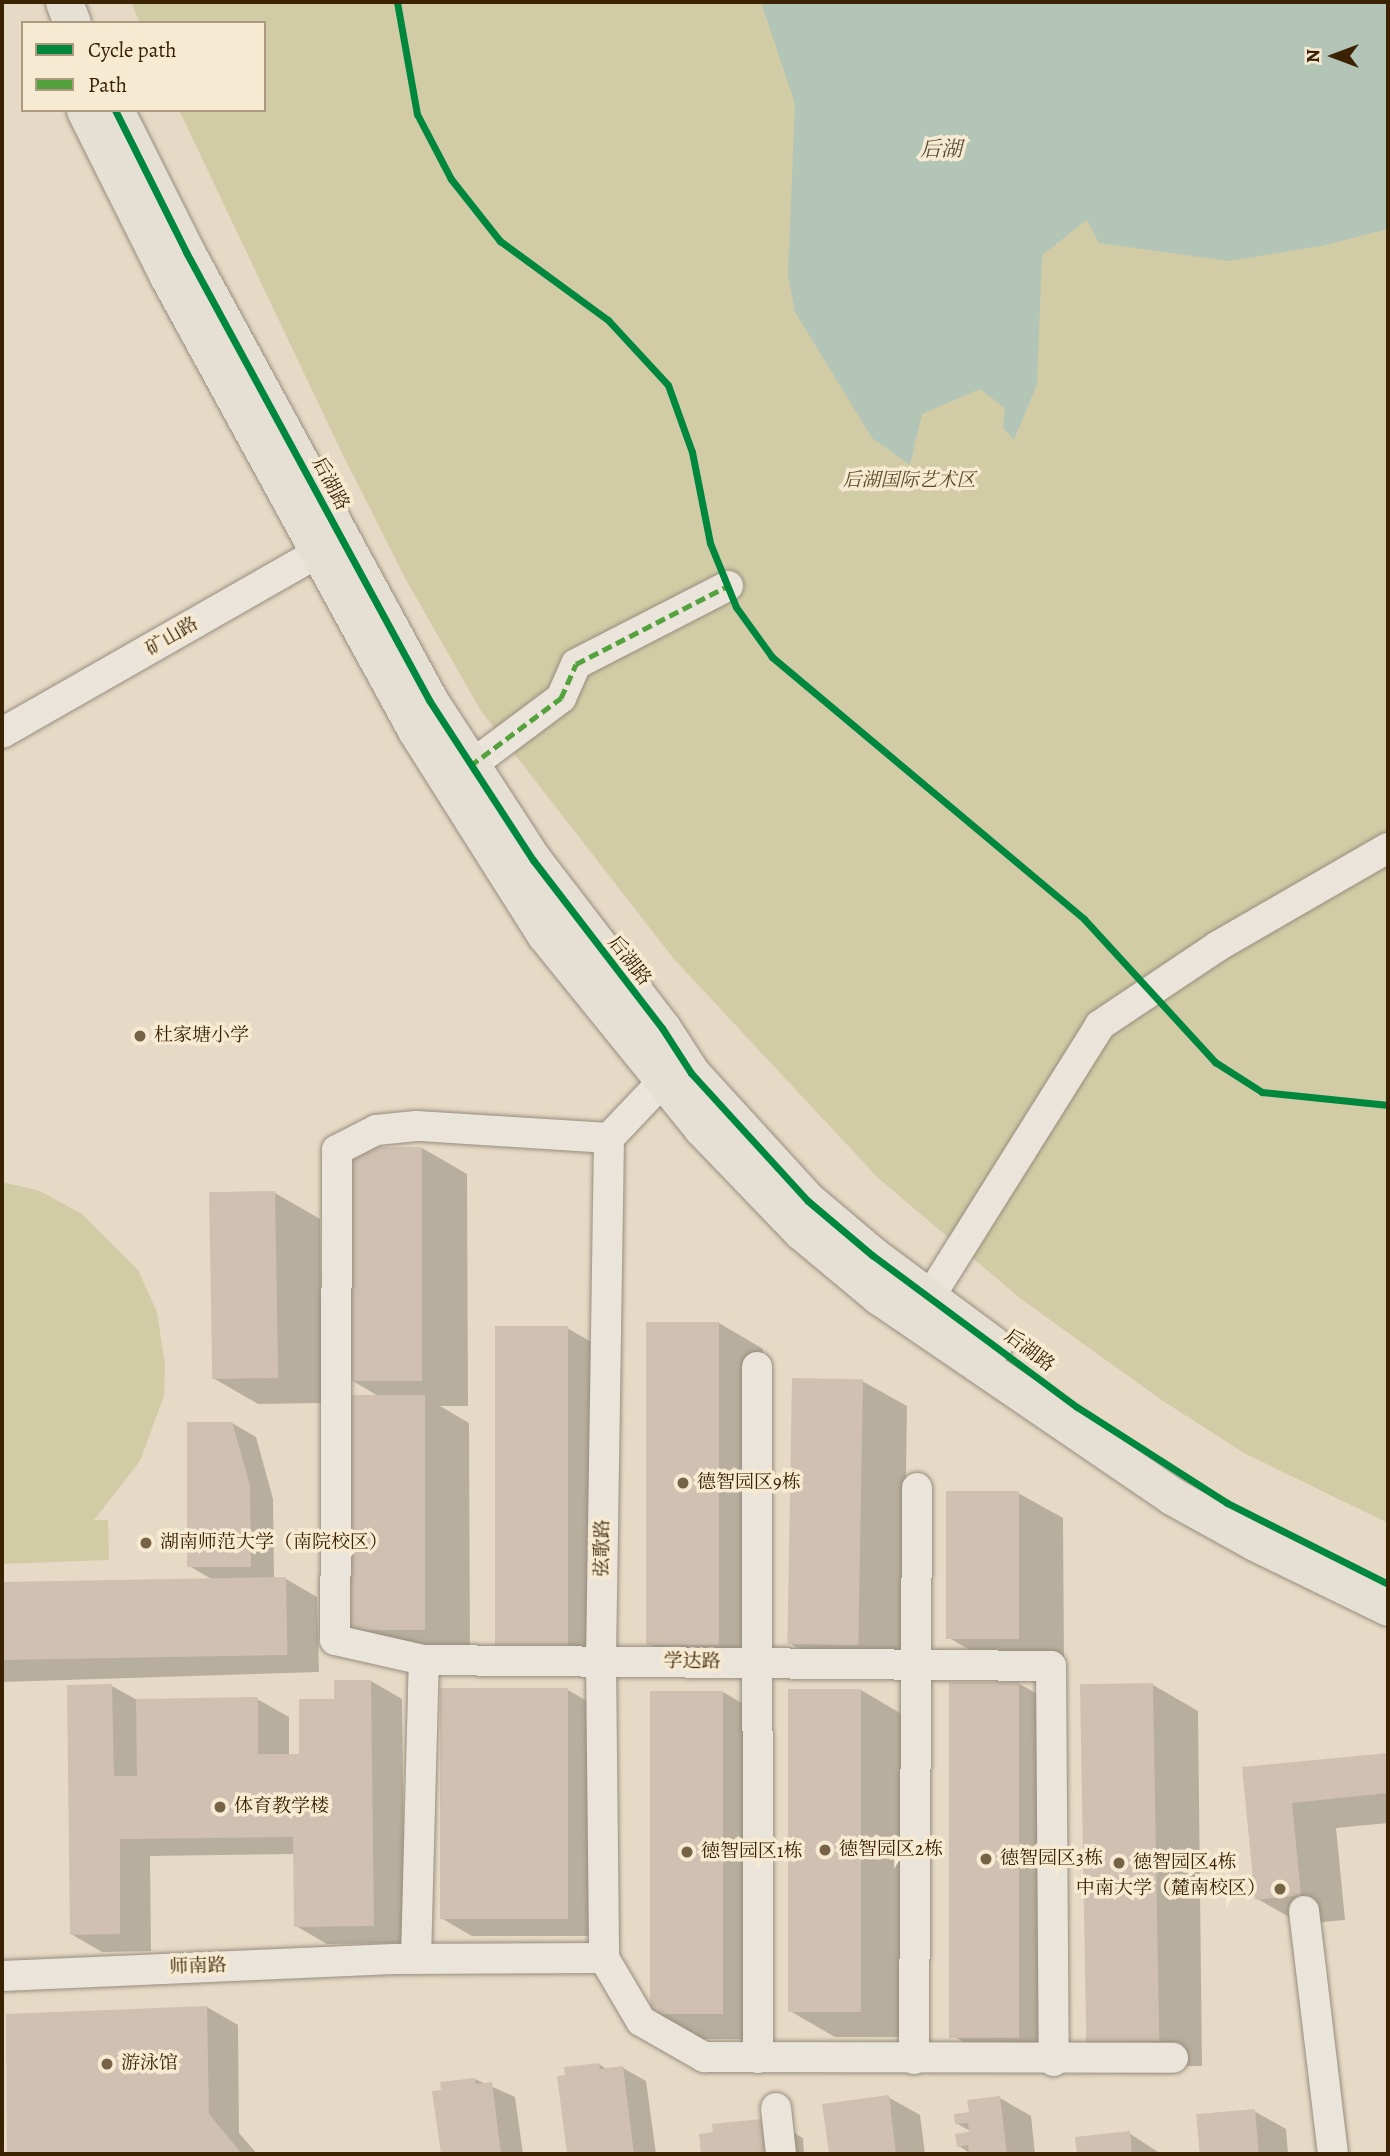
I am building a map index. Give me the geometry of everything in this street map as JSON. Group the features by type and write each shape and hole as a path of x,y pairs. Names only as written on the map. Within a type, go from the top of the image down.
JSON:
{"main road":[{"path":"40,2 47,21"},
{"path":"64,2 71,21"},
{"name":"后湖路","path":"86,112 110,167 325,538 470,766 691,1073 808,1201 929,1298 1077,1407 1227,1503 1388,1584"},
{"name":"后湖路","path":"117,112 416,730 545,934 663,1081 801,1231 879,1296 1172,1496 1255,1542 1388,1607"}],"street":[{"name":"矿山路","path":"2,716 325,538"},
{"name":"矿山路","path":"2,733 325,538"},
{"path":"470,766 561,698 576,664 728,586"},
{"path":"929,1298 1100,1025 1218,946 1388,848"},
{"path":"609,1138 663,1081"},
{"name":"学达路","path":"609,1138 416,1126 376,1130 337,1150 335,1640 424,1660 1051,1666 1054,2060"},
{"name":"弦歌路","path":"604,1958 601,1661 609,1138"},
{"path":"757,1367 758,2058"},
{"path":"914,2059 917,1488"},
{"path":"405,1959 424,1660"},
{"path":"1304,1911 1333,2154"},
{"path":"604,1958 640,2021 704,2057 1054,2060 1173,2058"},
{"name":"师南路","path":"2,1976 405,1959 604,1958"},
{"path":"776,2108 781,2154"}],"green space":[{"name":"后湖国际艺术区","path":"131,2 1388,2 1388,1523 1244,1453 1163,1401 1021,1299 878,1178 673,958 481,711 406,580 340,449 180,112 266,112 266,21 139,21"},
{"path":"2,1182 40,1191 82,1214 138,1270 157,1312 165,1365 164,1396 140,1461 94,1520 108,1520 109,1560 2,1564"}],"water":[{"name":"后湖","path":"761,2 1388,2 1388,229 1321,246 1229,261 1099,243 1087,220 1042,255 1037,384 1014,440 1003,428 1005,408 980,389 922,414 910,465 872,438 795,312 788,276 795,104"}],"building":[{"path":"348,1147 422,1147 422,1381 348,1381"},
{"path":"275,1191 278,1378 212,1379 209,1192"},
{"name":"德智园区9栋","path":"646,1322 719,1322 719,1645 646,1645"},
{"path":"495,1326 568,1326 568,1649 495,1649"},
{"path":"792,1378 863,1379 858,1645 787,1644"},
{"path":"350,1395 425,1395 425,1630 350,1630"},
{"path":"187,1422 232,1422 250,1485 251,1567 187,1567"},
{"path":"946,1491 1019,1491 1019,1639 946,1639"},
{"path":"286,1577 287,1655 3,1660 2,1582"},
{"name":"体育教学楼","path":"334,1680 371,1680 374,1926 294,1927 293,1837 120,1839 120,1934 70,1935 67,1685 112,1684 114,1776 137,1776 136,1699 258,1697 258,1754 299,1754 299,1699 334,1699"},
{"name":"徳智园区3栋","path":"949,1682 1019,1682 1019,2038 949,2038"},
{"name":"徳智园区4栋","path":"1153,1683 1159,2041 1086,2042 1080,1684"},
{"path":"440,1688 568,1688 568,1919 440,1919"},
{"name":"徳智园区2栋","path":"788,1689 861,1689 861,2012 788,2012"},
{"name":"徳智园区1栋","path":"650,1691 723,1691 723,2014 650,2014"},
{"path":"1388,1753 1388,1793 1292,1803 1301,1895 1255,1900 1242,1767"},
{"name":"游泳馆","path":"207,2006 209,2114 242,2154 7,2154 6,2014"},
{"path":"599,2063 600,2069 623,2066 634,2154 567,2154 557,2076 565,2075 564,2067"},
{"path":"475,2078 476,2084 492,2082 501,2154 441,2154 432,2091 441,2090 440,2082"},
{"path":"889,2095 896,2154 829,2154 822,2104"},
{"path":"1000,2096 1007,2154 969,2154 968,2145 957,2147 955,2134 969,2132 968,2123 955,2124 954,2114 969,2112 967,2100"},
{"path":"1255,2109 1259,2154 1200,2154 1196,2114"},
{"path":"772,2118 768,2154 701,2154 699,2134 713,2132 712,2124"},
{"path":"1130,2131 1132,2154 1077,2154 1075,2137"}],"marked path":[{"path":"470,766 561,698 576,664 728,586"}],"cycle path":[{"path":"397,2 417,114 451,179 500,241 608,320 668,385 692,452 710,543 736,607 772,657 1084,919 1215,1062 1262,1092 1388,1105"},
{"path":"116,112 186,252 429,700 533,860 662,1028 691,1073 808,1201 872,1255 1077,1407 1227,1503 1388,1584"}],"place":[{"name":"杜家塘小学","path":"140,1036"},
{"name":"德智园区9栋","path":"683,1483"},
{"name":"湖南师范大学（南院校区）","path":"146,1543"},
{"name":"体育教学楼","path":"220,1807"},
{"name":"徳智园区2栋","path":"825,1850"},
{"name":"徳智园区1栋","path":"687,1852"},
{"name":"徳智园区3栋","path":"986,1859"},
{"name":"徳智园区4栋","path":"1119,1863"},
{"name":"中南大学（麓南校区）","path":"1280,1889"},
{"name":"游泳馆","path":"107,2064"}]}
